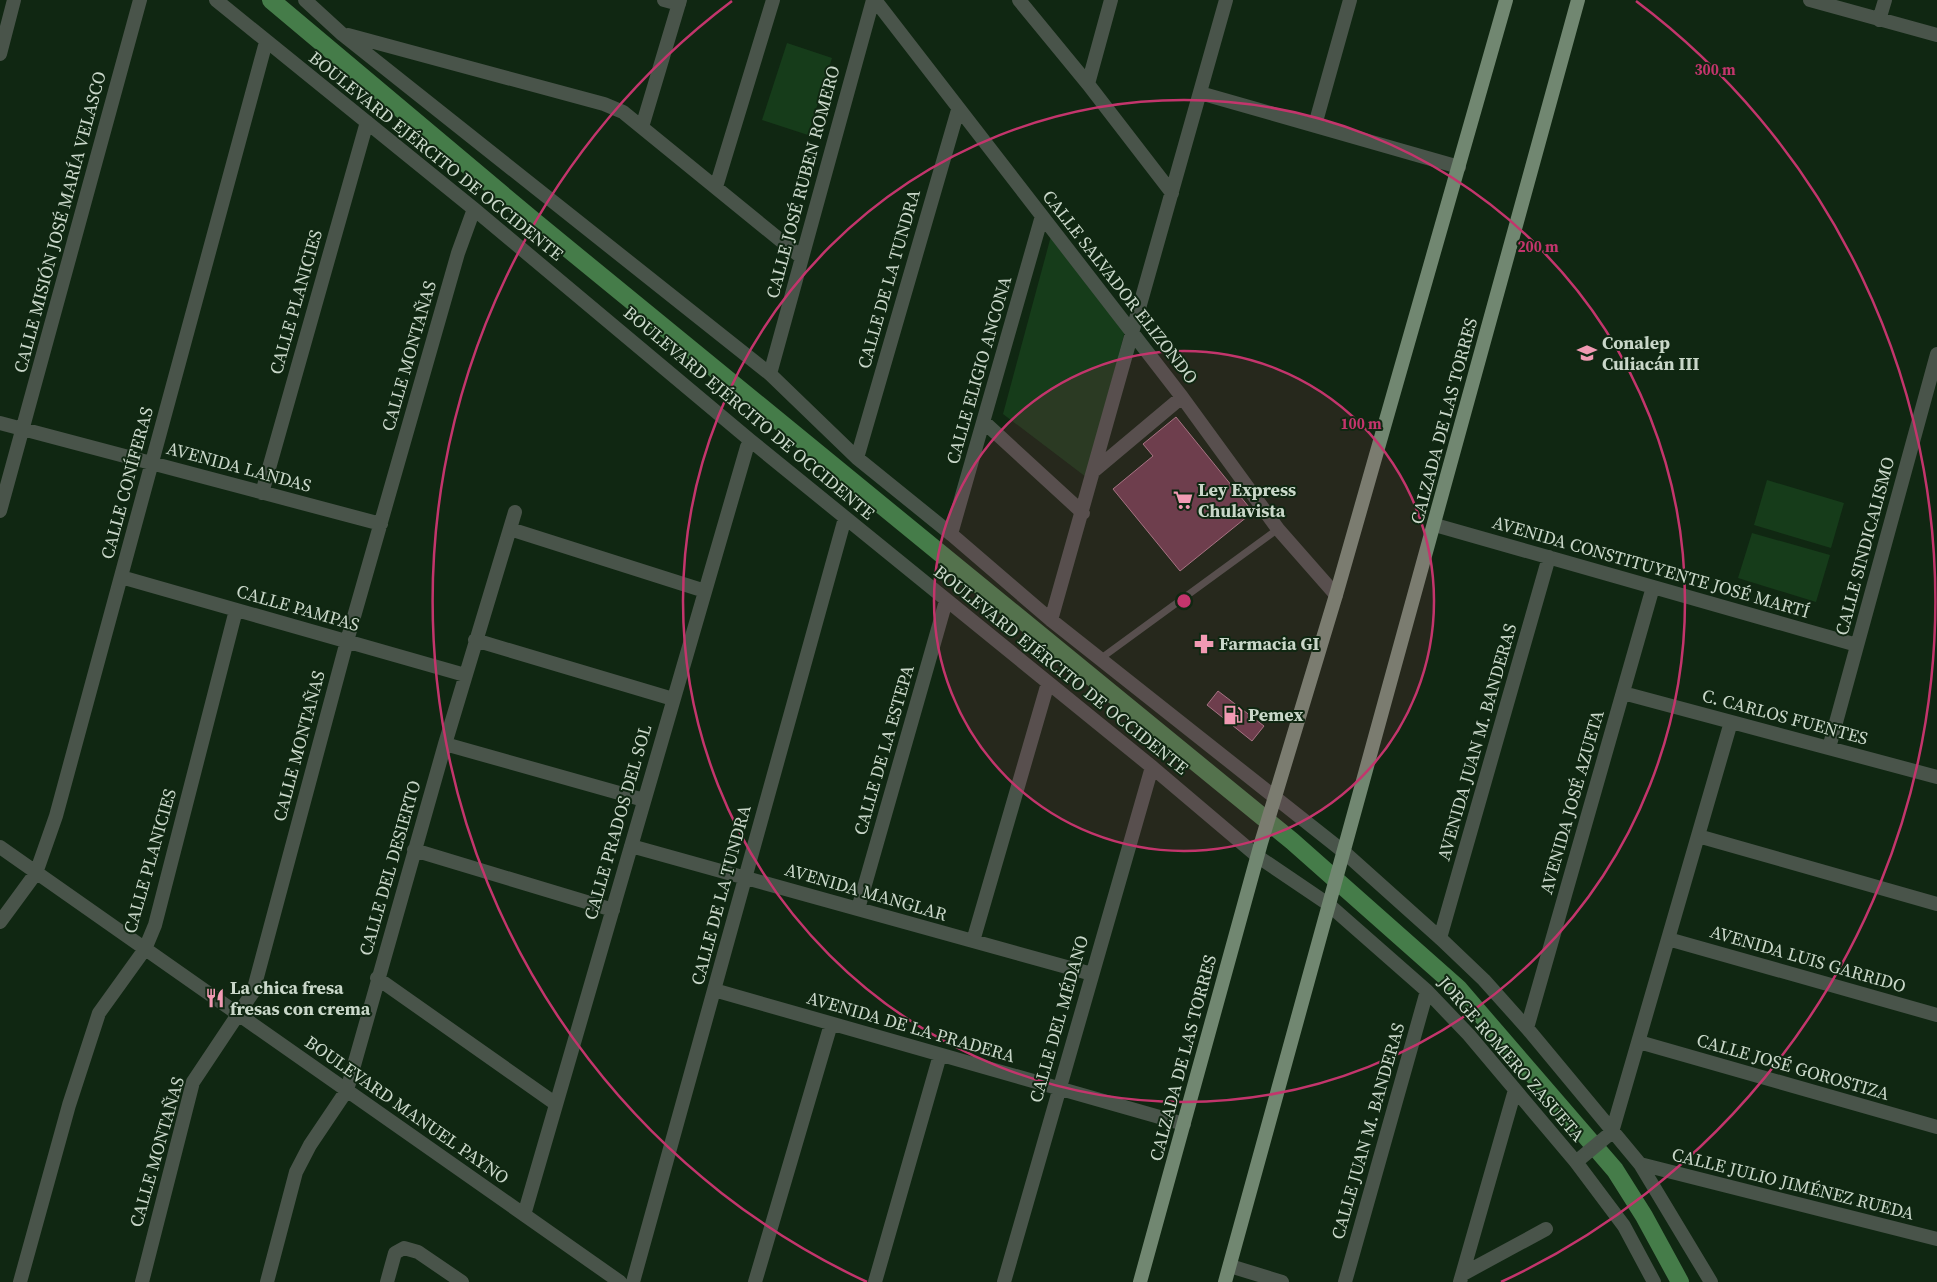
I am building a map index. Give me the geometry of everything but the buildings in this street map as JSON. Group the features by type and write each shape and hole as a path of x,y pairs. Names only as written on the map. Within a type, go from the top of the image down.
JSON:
{"main road":[{"path":"1275,799 1336,595 1506,0"},
{"name":"CALZADA DE LAS TORRES","path":"1329,899 1344,852 1435,525 1578,0"},
{"name":"CALZADA DE LAS TORRES","path":"1140,1282 1259,850 1275,799"},
{"path":"1225,1282 1329,899"}],"street":[{"name":"CALLE MISIÓN JOSÉ MARÍA VELASCO","path":"0,511 140,0"},
{"name":"BOULEVARD EJÉRCITO DE OCCIDENTE","path":"216,0 474,209 946,601 1152,767 1259,850"},
{"name":"BOULEVARD EJÉRCITO DE OCCIDENTE","path":"304,0 319,5 342,34 770,374 857,458 951,534 1051,620 1344,852 1440,938 1484,980 1527,1028 1609,1134 1640,1164 1711,1282"},
{"path":"642,127 679,2 664,0"},
{"path":"716,187 773,0"},
{"name":"CALLE SALVADOR ELIZONDO","path":"874,0 1182,397 1278,529 1336,595"},
{"name":"CALLE JOSÉ RUBEN ROMERO","path":"770,374 874,0"},
{"path":"1019,0 1088,84 1172,193"},
{"path":"1088,84 1111,0"},
{"path":"1051,620 1083,513 1226,0"},
{"path":"1315,125 1350,0"},
{"path":"1810,0 1937,35"},
{"path":"1879,20 1885,0"},
{"path":"0,54 14,2"},
{"path":"342,34 604,104 623,112 801,257"},
{"name":"CALLE CONÍFERAS","path":"0,922 36,873 56,816 266,42"},
{"path":"1200,93 1459,167"},
{"name":"CALLE DE LA TUNDRA","path":"857,458 958,110"},
{"name":"CALLE PLANICIES","path":"262,493 367,122"},
{"name":"CALLE MONTAÑAS","path":"142,1282 193,1082 239,1016 253,992 380,524 458,253 474,209"},
{"name":"CALLE ELIGIO ANCONA","path":"951,534 1042,216"},
{"name":"CALLE SINDICALISMO","path":"1829,748 1937,354"},
{"path":"1095,470 1182,397"},
{"path":"984,422 1083,513"},
{"name":"AVENIDA LANDAS","path":"0,423 380,524"},
{"name":"CALLE PRADOS DEL SOL","path":"524,1215 747,447 752,441"},
{"name":"CALLE DEL DESIERTO","path":"267,1282 296,1172 310,1145 347,1090 414,850 515,512"},
{"name":"CALLE DE LA TUNDRA","path":"633,1282 845,518"},
{"name":"AVENIDA CONSTITUYENTE JOSÉ MARTÍ","path":"1435,525 1857,645"},
{"path":"510,529 705,591"},
{"name":"AVENIDA JUAN M. BANDERAS","path":"1440,938 1550,557"},
{"name":"CALLE PAMPAS","path":"121,577 465,675"},
{"name":"AVENIDA JOSÉ AZUETA","path":"1527,1028 1653,586"},
{"name":"CALLE DE LA ESTEPA","path":"858,909 946,601"},
{"name":"CALLE PLANICIES","path":"20,1282 69,1105 99,1012 145,948 155,925 236,610"},
{"path":"476,640 673,699"},
{"path":"973,941 1048,683"},
{"name":"C. CARLOS FUENTES","path":"1623,693 1937,777"},
{"path":"1580,1158 1609,1134 1638,1042 1731,722"},
{"path":"445,744 644,800"},
{"name":"CALLE DEL MÉDANO","path":"1004,1282 1152,767"},
{"path":"1698,836 1937,904"},
{"name":"AVENIDA MANGLAR","path":"631,846 1092,974"},
{"name":"BOULEVARD MANUEL PAYNO","path":"0,847 620,1282"},
{"path":"414,850 612,910"},
{"name":"JORGE ROMERO ZASUETA","path":"1259,850 1329,899 1427,991 1469,1035 1515,1090 1580,1158 1624,1226 1654,1282"},
{"name":"AVENIDA LUIS GARRIDO","path":"1668,939 1937,1015"},
{"path":"377,978 556,1104"},
{"name":"AVENIDA DE LA PRADERA","path":"714,990 1184,1124"},
{"name":"CALLE JUAN M. BANDERAS","path":"1345,1282 1427,991"},
{"path":"755,1282 831,1024"},
{"name":"CALLE JOSÉ GOROSTIZA","path":"1638,1042 1937,1127"},
{"path":"875,1282 940,1055"},
{"path":"1462,1278 1515,1090"},
{"name":"CALLE JULIO JIMÉNEZ RUEDA","path":"1640,1164 1937,1239"},
{"path":"1462,1278 1546,1229"},
{"path":"387,1282 395,1253 404,1248 418,1252 462,1282"},
{"path":"1230,1266 1282,1282"}],"lane":[{"path":"1100,659 1278,529"}],"green space":[{"path":"787,43 832,58 808,135 762,120"},
{"path":"1051,236 1125,331 1086,477 1003,414"},
{"path":"1767,480 1844,503 1831,548 1754,525"},
{"path":"1752,533 1830,555 1816,602 1738,578"}],"waterway":[{"path":"271,0 534,221 1292,841 1458,988 1615,1170 1644,1216 1680,1282"}],"place":[{"name":"Conalep Culiacán III","path":"1587,353"},
{"name":"Ley Express Chulavista","path":"1183,500"},
{"name":"Farmacia GI","path":"1204,644"},
{"name":"Pemex","path":"1233,715"},
{"name":"La chica fresa fresas con crema","path":"215,998"}]}
